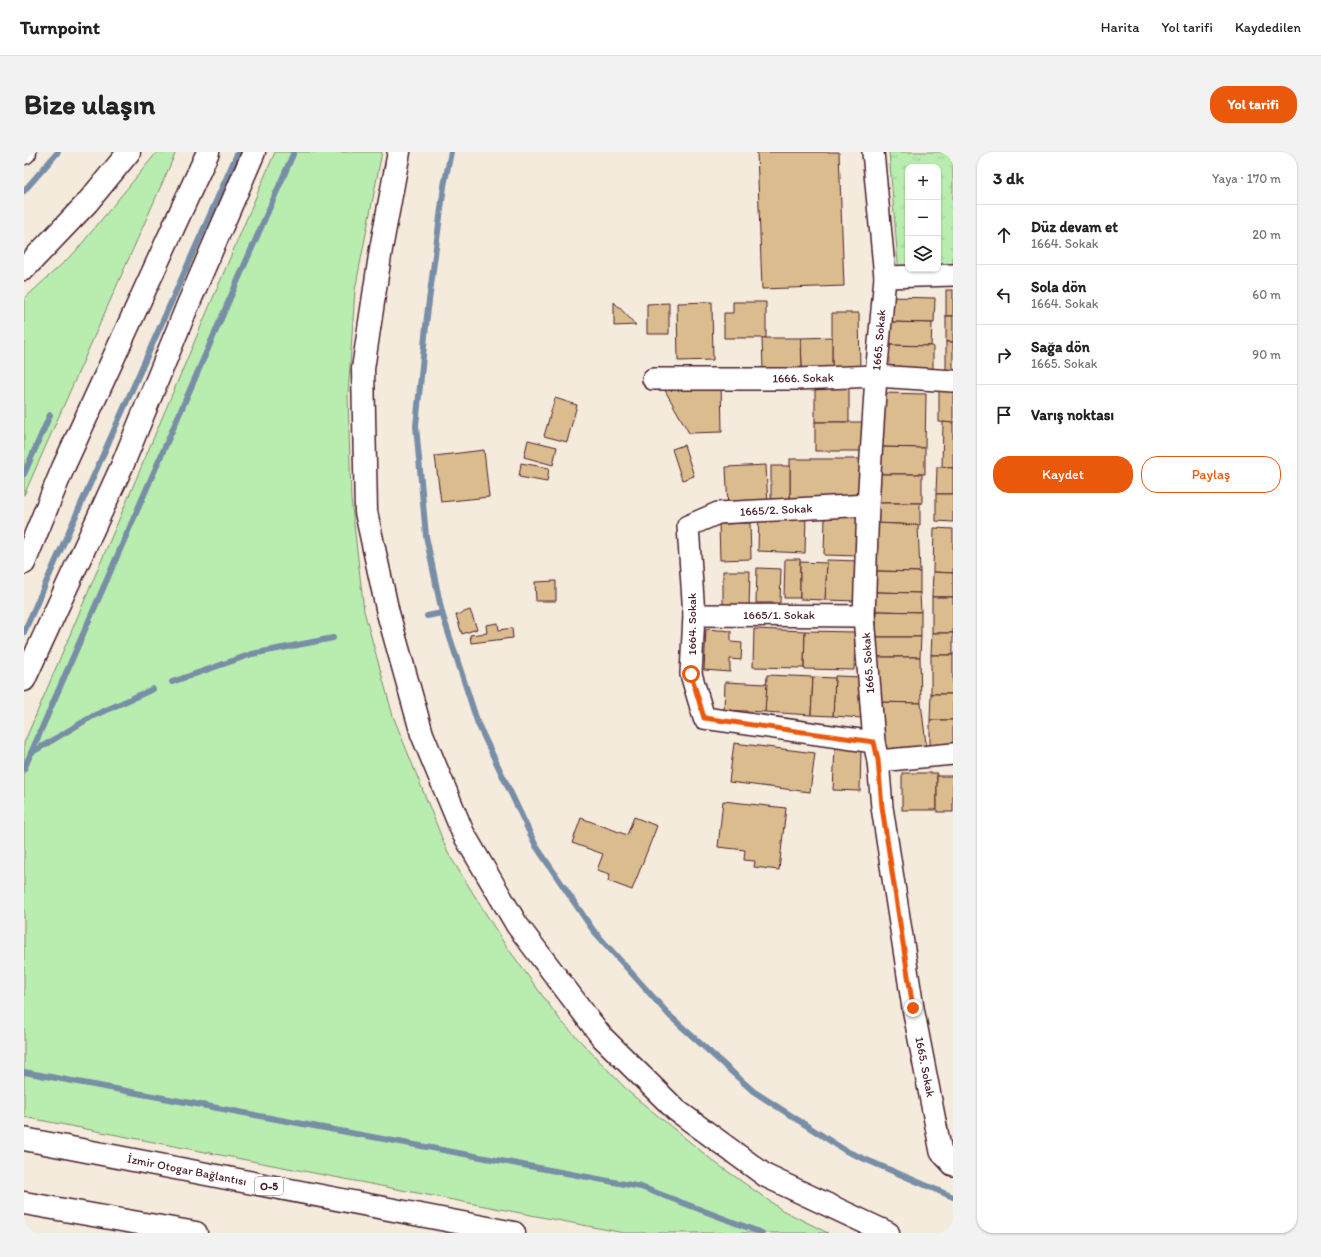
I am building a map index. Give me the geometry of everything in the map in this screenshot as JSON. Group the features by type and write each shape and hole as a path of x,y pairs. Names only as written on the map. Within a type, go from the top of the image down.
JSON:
{"highway":[{"path":"24,269 87,203 129,152"},
{"path":"24,563 63,468 208,152"},
{"path":"24,680 122,466 187,307 254,152"},
{"path":"399,152 381,249 363,369 366,512 388,613 422,734 463,833 517,925 602,1037 676,1110 766,1176 888,1233"},
{"name":"İzmir Otogar Bağlantısı","path":"24,1139 514,1233"},
{"path":"24,1203 196,1233"}],"street":[{"name":"1665. Sokak","path":"873,152 885,277 876,376 868,505 864,616 882,807 913,1008 941,1152 953,1165"},
{"path":"885,277 953,275"},
{"name":"1666. Sokak","path":"653,378 789,379 876,376 953,381"},
{"name":"1665/2. Sokak","path":"688,526 718,513 868,505"},
{"name":"1664. Sokak","path":"688,526 694,615 691,674 704,718 876,751 953,754"},
{"name":"1665/1. Sokak","path":"694,615 864,616"}],"green space":[{"path":"157,152 176,152 24,495 24,299 75,252"},
{"path":"275,152 382,152 355,290 348,395 351,499 364,611 393,716 448,853 504,943 561,1021 630,1093 713,1161 782,1210 828,1233 624,1233 24,1117 24,743"},
{"path":"889,152 953,152 953,270 941,271 941,164 905,164 905,272 931,272 899,275"}],"building":[{"path":"757,152 839,152 844,286 762,289"},
{"path":"946,290 953,290 953,316 946,316"},
{"path":"889,297 935,298 934,323 888,322"},
{"path":"614,302 636,325 614,326"},
{"path":"712,302 713,360 678,361 677,303"},
{"path":"733,302 766,302 766,338 724,338 724,313 733,313"},
{"path":"669,303 669,334 647,334 647,304"},
{"path":"832,313 859,313 860,370 832,370"},
{"path":"946,316 953,316 953,342 946,342"},
{"path":"888,322 932,323 931,346 888,345"},
{"path":"832,337 832,370 802,370 801,338"},
{"path":"762,338 801,338 802,370 763,370"},
{"path":"946,342 953,342 953,375 946,375"},
{"path":"888,345 933,346 933,372 887,372"},
{"path":"815,382 849,382 849,422 815,422"},
{"path":"721,383 722,432 689,433 662,385"},
{"path":"939,391 953,391 953,423 939,422"},
{"path":"882,393 926,394 925,448 880,447"},
{"path":"555,398 577,405 567,442 544,436"},
{"path":"815,422 863,422 863,451 815,451"},
{"path":"943,422 953,423 953,468 942,468"},
{"path":"528,440 557,447 553,465 524,457"},
{"path":"684,445 694,476 682,480 672,449"},
{"path":"880,447 925,448 925,474 878,474"},
{"path":"484,450 489,497 441,502 435,456"},
{"path":"790,459 860,459 860,502 790,502"},
{"path":"521,463 549,468 547,482 519,477"},
{"path":"766,465 768,507 728,509 726,467"},
{"path":"771,466 790,466 790,502 771,502"},
{"path":"937,467 953,468 953,494 936,494"},
{"path":"878,474 922,474 922,503 875,503"},
{"path":"936,494 953,494 953,522 936,521"},
{"path":"875,503 920,503 920,525 875,523"},
{"path":"759,512 806,513 805,553 758,551"},
{"path":"825,517 862,518 861,556 824,555"},
{"path":"750,523 751,559 720,560 719,524"},
{"path":"875,523 918,525 920,572 875,571"},
{"path":"934,528 953,529 953,573 933,572"},
{"path":"785,559 800,559 800,598 784,598"},
{"path":"827,560 861,561 860,601 825,600"},
{"path":"800,562 827,563 825,600 800,599"},
{"path":"757,568 781,569 780,603 756,603"},
{"path":"723,571 750,571 749,608 723,608"},
{"path":"875,571 920,572 920,593 875,592"},
{"path":"933,572 953,573 953,597 932,597"},
{"path":"556,581 556,601 536,601 535,582"},
{"path":"875,592 920,593 921,612 876,611"},
{"path":"932,597 953,597 953,633 932,633"},
{"path":"470,610 477,629 462,634 456,615"},
{"path":"876,611 921,612 921,637 876,637"},
{"path":"498,623 499,630 512,628 513,638 471,643 470,635 487,633 486,625"},
{"path":"706,629 731,631 731,642 742,643 741,660 730,659 730,672 704,670"},
{"path":"754,629 805,631 804,668 753,667"},
{"path":"805,631 855,632 854,670 804,669"},
{"path":"932,633 953,633 953,655 931,655"},
{"path":"876,637 921,637 920,657 875,657"},
{"path":"931,655 953,655 953,694 931,694"},
{"path":"875,657 920,657 921,703 874,702"},
{"path":"767,675 813,677 811,715 765,712"},
{"path":"835,676 864,677 862,718 833,716"},
{"path":"813,677 835,678 833,716 811,715"},
{"path":"725,682 767,684 765,712 724,710"},
{"path":"931,694 953,694 953,720 930,720"},
{"path":"874,702 921,703 927,752 881,753"},
{"path":"930,720 953,720 953,747 930,746"},
{"path":"734,743 815,753 810,792 729,782"},
{"path":"835,748 861,749 860,791 833,790"},
{"path":"902,773 937,773 937,810 902,810"},
{"path":"937,776 953,776 953,812 937,812"},
{"path":"723,801 786,808 779,870 754,867 755,861 744,860 745,850 718,847"},
{"path":"634,817 657,826 632,890 608,881 610,874 597,870 603,854 572,843 581,818 627,835"}],"waterway":[{"path":"24,191 58,152"},
{"path":"24,632 238,152"},
{"path":"24,769 294,152"},
{"path":"451,152 444,186 427,316 416,426 426,536 442,613 478,724 536,846 593,930 670,1016 753,1091 846,1151 953,1197"},
{"path":"24,474 50,415"},
{"path":"427,616 442,613"},
{"path":"172,682 252,654 333,638"},
{"path":"31,753 93,716 153,689"},
{"path":"24,1072 641,1187 762,1233"}],"route":[{"path":"691,674 704,718 874,742 878,760 882,807 913,1008"}]}
